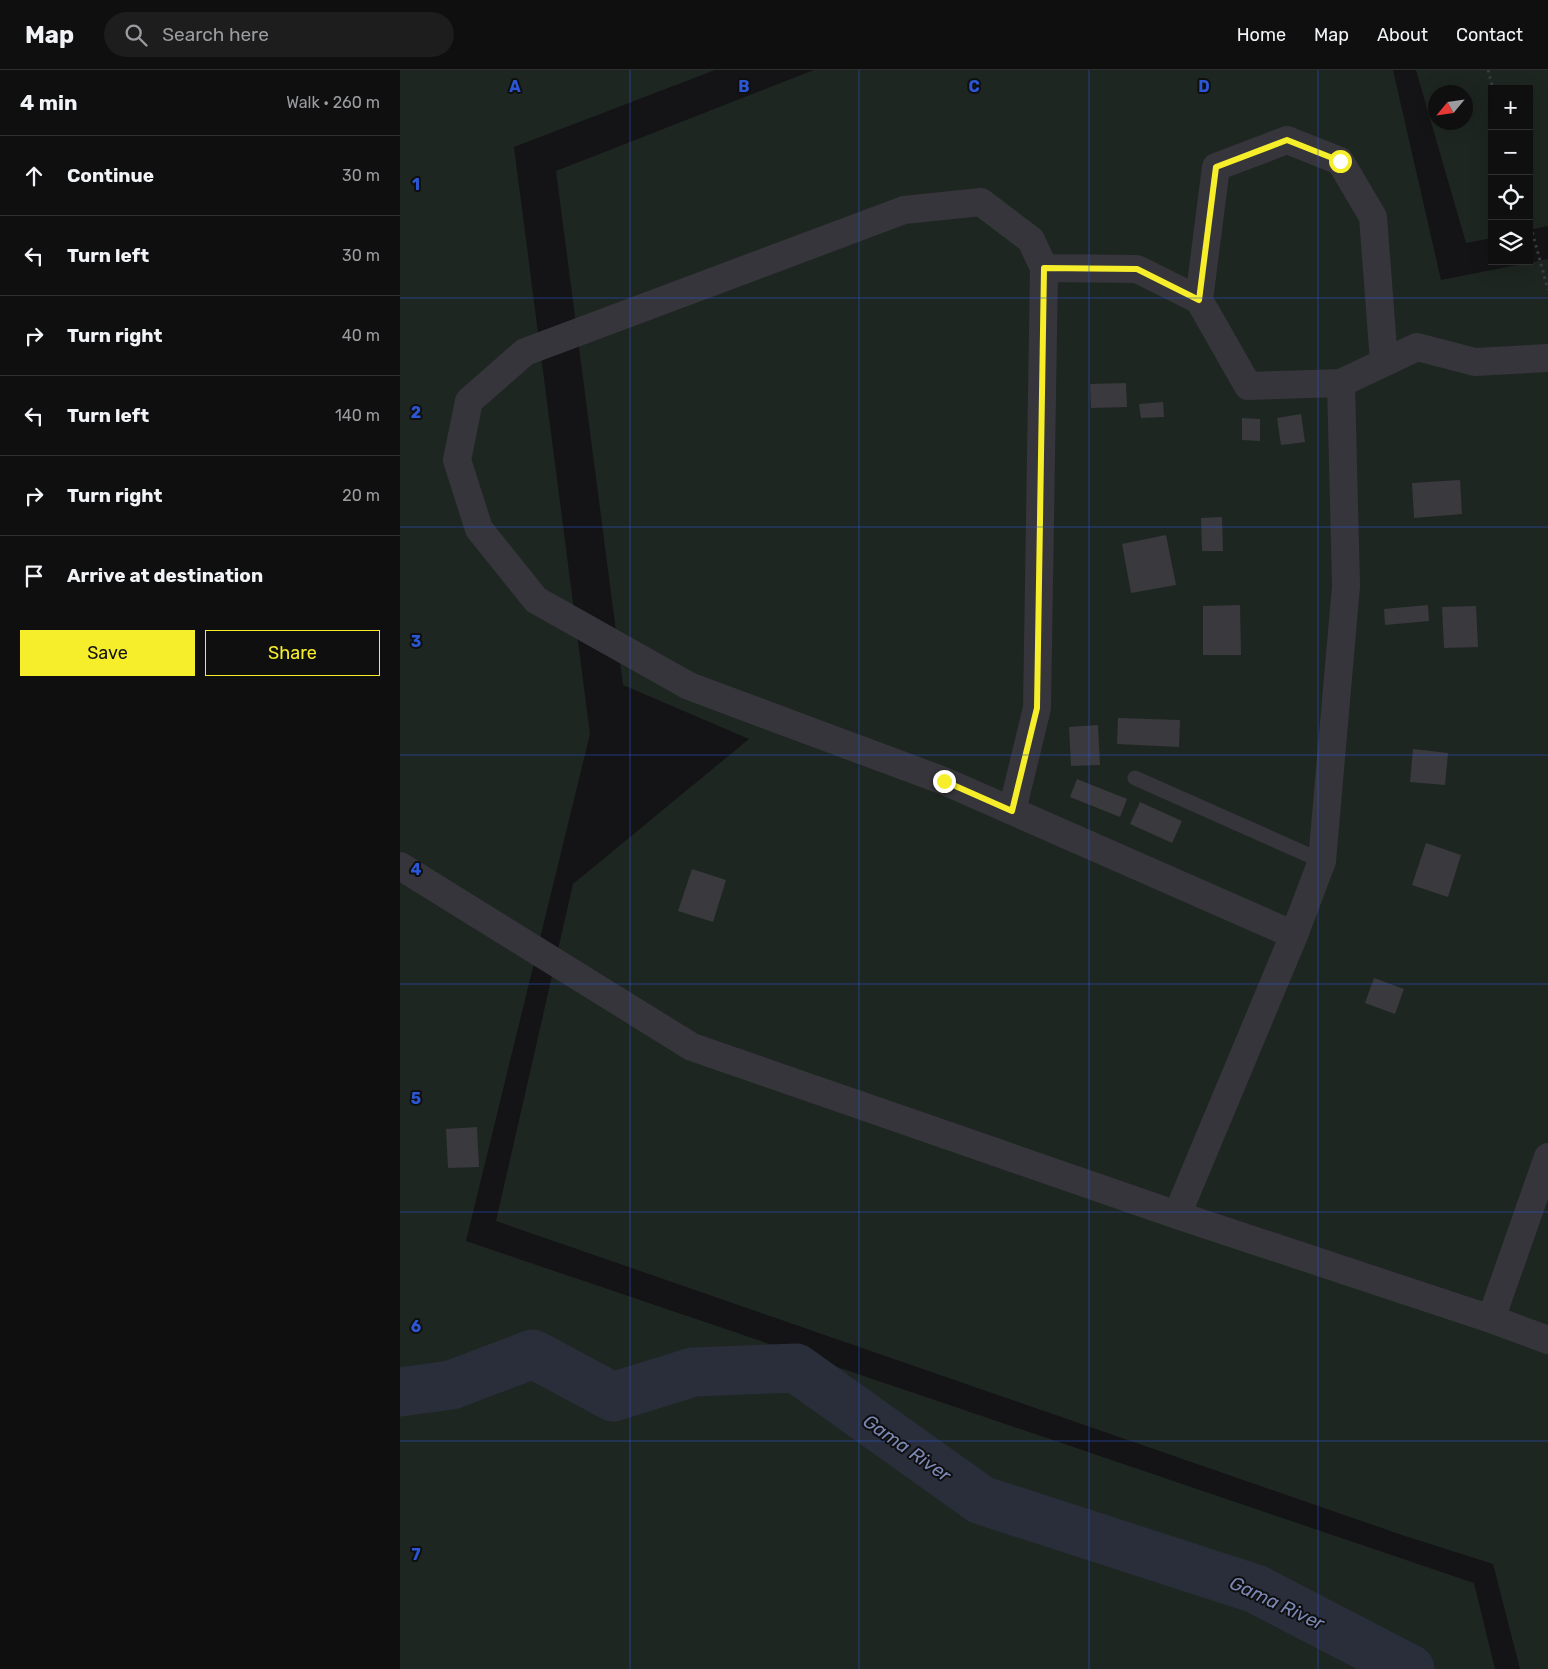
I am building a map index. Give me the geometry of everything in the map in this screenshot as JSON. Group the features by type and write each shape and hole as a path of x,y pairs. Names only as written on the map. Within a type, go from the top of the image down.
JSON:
{"street":[{"path":"1199,300 1216,167 1287,140 1340,161 1372,217 1384,362"},
{"path":"1012,811 1037,708 1044,268 1031,240 981,202 904,210 525,352 469,401 457,460 479,529 536,600 689,686 944,781 1012,811 1294,935"},
{"path":"1044,268 1137,269 1199,300 1248,386 1341,383 1417,347 1475,362 1548,358"},
{"path":"1178,1215 1294,935 1322,861 1346,586 1341,383"},
{"path":"400,866 692,1047 1178,1215 1491,1319 1548,1340"},
{"path":"1491,1319 1548,1157"}],"lane":[{"path":"1135,778 1322,861"}],"path":[{"path":"1488,70 1492,85"},
{"path":"1533,235 1548,290"}],"shaded area":[{"path":"400,70 715,70 514,147 590,734 466,1241 1474,1583 1495,1669 400,1669"},
{"path":"814,70 1393,70 1441,280 1517,265 1533,265 1533,262 1548,259 1548,1669 1520,1669 1493,1564 1402,1535 496,1221 573,884 749,739 623,685 556,171"},
{"path":"1416,70 1548,70 1548,226 1533,229 1533,85 1488,85 1488,239 1466,243 1433,130 1473,130 1473,85 1428,85 1428,112"}],"building":[{"path":"1126,383 1127,407 1091,408 1090,384"},
{"path":"1163,402 1164,417 1141,418 1139,404"},
{"path":"1301,414 1305,442 1281,445 1277,418"},
{"path":"1242,418 1260,419 1260,441 1242,440"},
{"path":"1460,480 1462,514 1414,518 1412,483"},
{"path":"1222,517 1223,551 1202,551 1201,518"},
{"path":"1166,535 1176,585 1131,593 1122,544"},
{"path":"1240,605 1241,655 1203,655 1203,606"},
{"path":"1428,605 1429,621 1385,625 1384,609"},
{"path":"1476,606 1478,647 1444,648 1442,607"},
{"path":"1118,718 1180,720 1179,747 1117,744"},
{"path":"1098,725 1100,765 1071,766 1069,727"},
{"path":"1413,749 1448,753 1445,785 1410,782"},
{"path":"1077,779 1127,799 1120,817 1070,797"},
{"path":"1140,802 1182,821 1172,843 1130,824"},
{"path":"1426,843 1461,855 1448,897 1412,885"},
{"path":"692,869 726,880 713,922 678,911"},
{"path":"1374,978 1404,989 1395,1014 1365,1003"},
{"path":"477,1127 479,1167 448,1168 446,1129"}],"waterway":[{"name":"Gama River","path":"400,1392 451,1385 533,1354 613,1397 693,1372 796,1368 981,1500 1256,1589 1410,1669"}],"route":[{"path":"944,781 1012,811 1037,708 1044,268 1137,269 1199,300 1216,167 1287,140 1340,161"}]}
